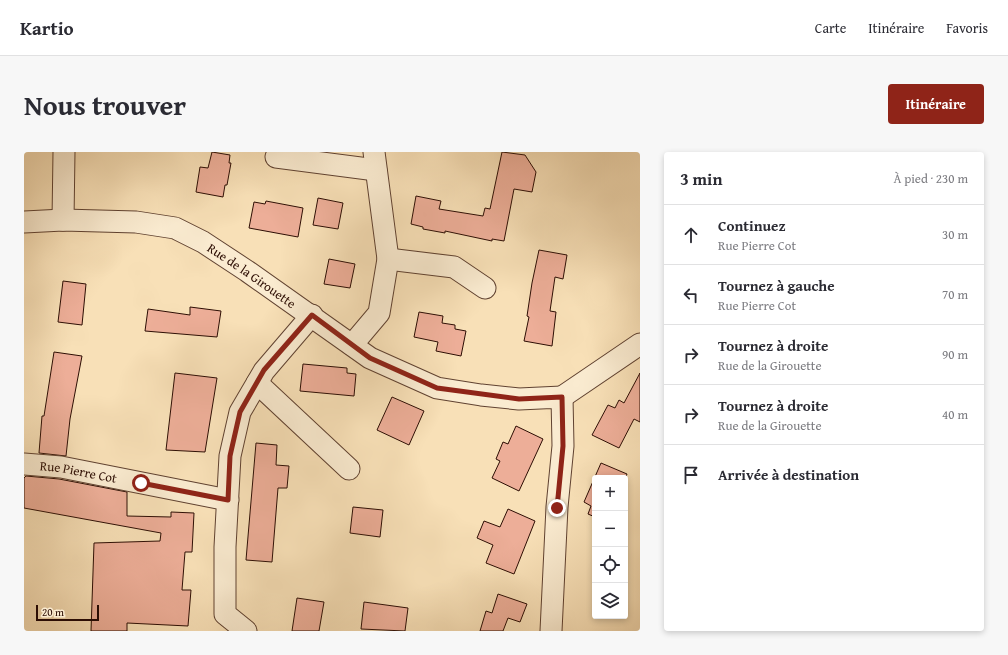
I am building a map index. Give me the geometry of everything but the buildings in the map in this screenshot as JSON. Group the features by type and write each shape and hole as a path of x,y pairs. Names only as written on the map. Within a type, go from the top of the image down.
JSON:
{"street":[{"path":"63,220 64,152"},
{"path":"276,157 375,161 388,259 380,313 352,345"},
{"name":"Rue de la Girouette","path":"24,222 63,220 136,222 176,228 203,242 312,315 370,358 437,388 519,399 562,397"},
{"path":"388,259 454,268 485,288"},
{"path":"246,631 225,614 225,547 230,456 240,412 256,383 264,370 312,315"},
{"path":"551,631 557,508 563,446 562,397 640,344"},
{"path":"256,383 350,469"},
{"name":"Rue Pierre Cot","path":"24,464 61,467 228,500"}],"route":[{"path":"141,483 228,500 230,456 240,412 264,370 312,315 370,358 437,388 519,399 562,397 563,446 557,508"}]}
